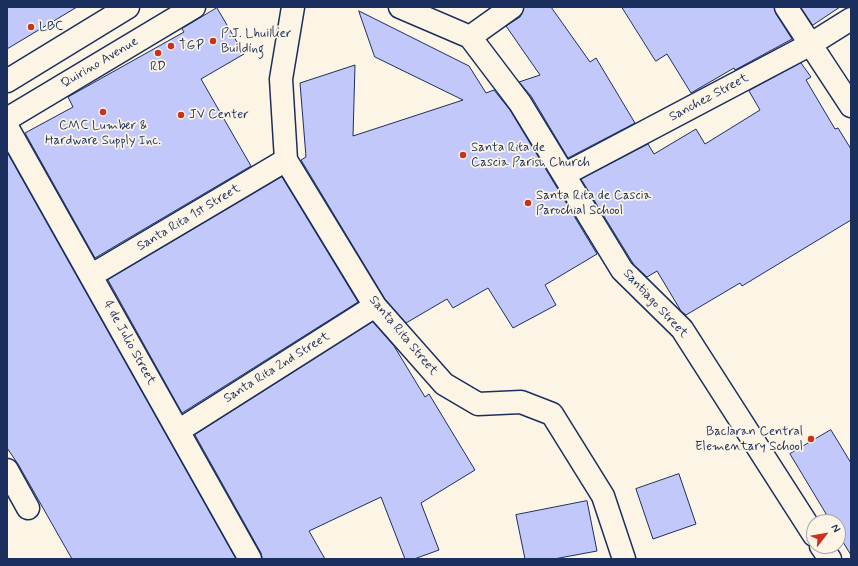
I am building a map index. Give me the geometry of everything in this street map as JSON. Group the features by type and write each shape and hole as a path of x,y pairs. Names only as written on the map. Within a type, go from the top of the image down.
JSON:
{"street":[{"path":"7,81 128,7"},
{"name":"Quirino Avenue","path":"7,119 194,7"},
{"name":"Santa Rita Street","path":"293,7 281,79 286,160 375,306 444,384 478,404 521,402 552,414 603,496 624,559"},
{"name":"Santiago Street","path":"400,7 470,37 520,103 565,174 622,270 682,329 806,523"},
{"path":"470,37 512,7"},
{"path":"786,7 851,106"},
{"name":"Sanchez Street","path":"565,174 811,44 851,19"},
{"name":"4 de Julio Street","path":"7,127 92,275 250,559"},
{"name":"Santa Rita 1st Street","path":"92,275 286,160"},
{"name":"Santa Rita 2nd Street","path":"178,431 375,306"},
{"path":"7,470 28,508"}],"building":[{"path":"7,7 77,7 7,49"},
{"path":"524,7 551,7 590,62 596,58 635,123 568,158 531,96 519,82 540,75 506,26 520,17"},
{"path":"622,7 774,7 776,14 792,39 735,70 734,68 691,93 667,54 656,61"},
{"path":"801,7 840,7 813,25"},
{"path":"217,8 244,54 201,79 251,166 95,258 25,133 73,107 68,97 184,32 182,29"},
{"name":"Santa Rita de Cascia Parochial School","path":"359,11 469,66 486,93 494,90 510,110 597,254 545,285 556,305 513,328 488,288 453,308 447,299 406,323 385,299 301,160 306,157 300,83 355,65 353,136 463,100 375,57"},
{"path":"801,63 811,77 806,80 835,129 838,128 851,149 851,220 742,286 740,283 686,315 681,311 657,271 647,277 634,265 581,179 648,144 654,154 696,129 705,144 760,110 749,91"},
{"path":"7,152 236,559 72,559 18,464 7,448"},
{"path":"282,177 358,302 182,413 108,280"},
{"path":"373,322 394,346 425,397 429,394 475,470 421,503 439,550 414,559 405,559 381,497 309,531 325,559 262,559 261,553 195,435"},
{"path":"831,430 851,463 851,555 846,547 846,514 826,514 790,454"},
{"path":"679,474 696,524 653,539 636,489"},
{"path":"587,501 597,551 554,559 525,559 516,515"}],"place":[{"name":"LBC","path":"31,27"},
{"name":"P.J. Lhuillier Building","path":"213,41"},
{"name":"TGP","path":"171,46"},
{"name":"RD","path":"158,53"},
{"name":"CMC Lumber & Hardware Supply Inc.","path":"103,112"},
{"name":"JV Center","path":"181,115"},
{"name":"Santa Rita de Cascia Parish Church","path":"463,155"},
{"name":"Santa Rita de Cascia Parochial School","path":"528,203"},
{"name":"Baclaran Central Elementary School","path":"811,439"}]}
